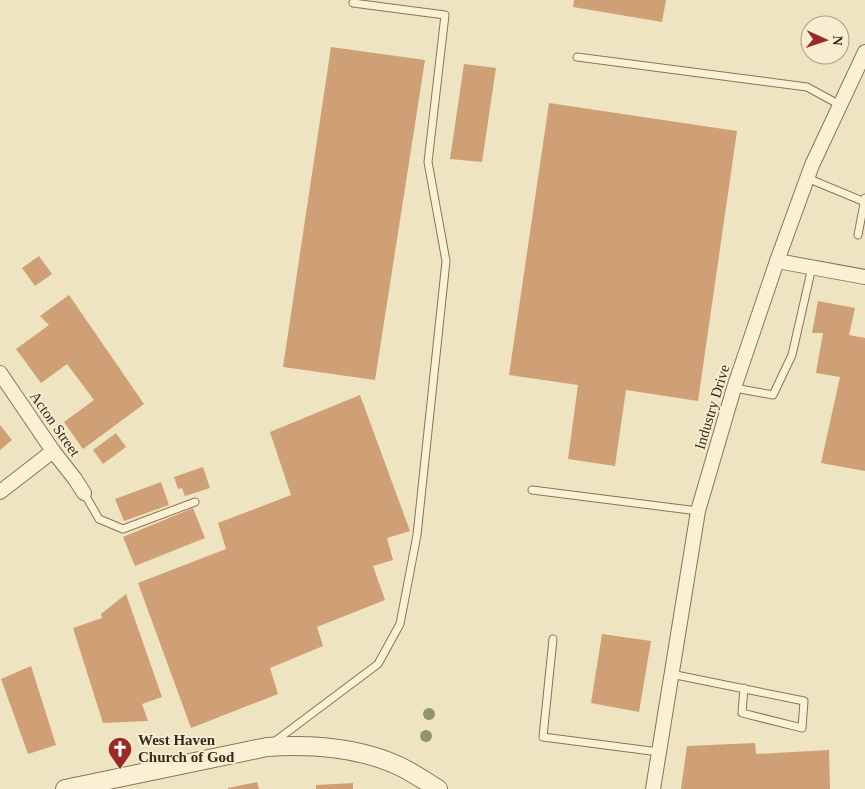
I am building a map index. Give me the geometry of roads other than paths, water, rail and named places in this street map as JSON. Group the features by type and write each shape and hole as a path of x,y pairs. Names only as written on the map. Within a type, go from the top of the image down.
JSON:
{"street":[{"name":"Industry Drive","path":"654,789 698,511 734,388 807,178 865,52"},
{"path":"777,261 865,277"},
{"name":"Acton Street","path":"0,373 84,493"},
{"path":"0,492 53,451"},
{"path":"65,789 267,747 291,745 322,746 360,752 399,766 438,789"}],"lane":[{"path":"267,747 378,664 400,624 417,535 446,261 428,162 445,15 353,3"},
{"path":"577,57 807,88 840,105"},
{"path":"807,178 865,200 858,235"},
{"path":"734,388 773,394 792,355 812,267"},
{"path":"532,490 698,511"},
{"path":"84,493 100,519 123,529 195,502"},
{"path":"553,639 543,737 659,752"},
{"path":"671,674 744,688 804,701 802,728 742,713 744,688"}],"place":[{"name":"West Haven Church of God","path":"120,770"}]}
